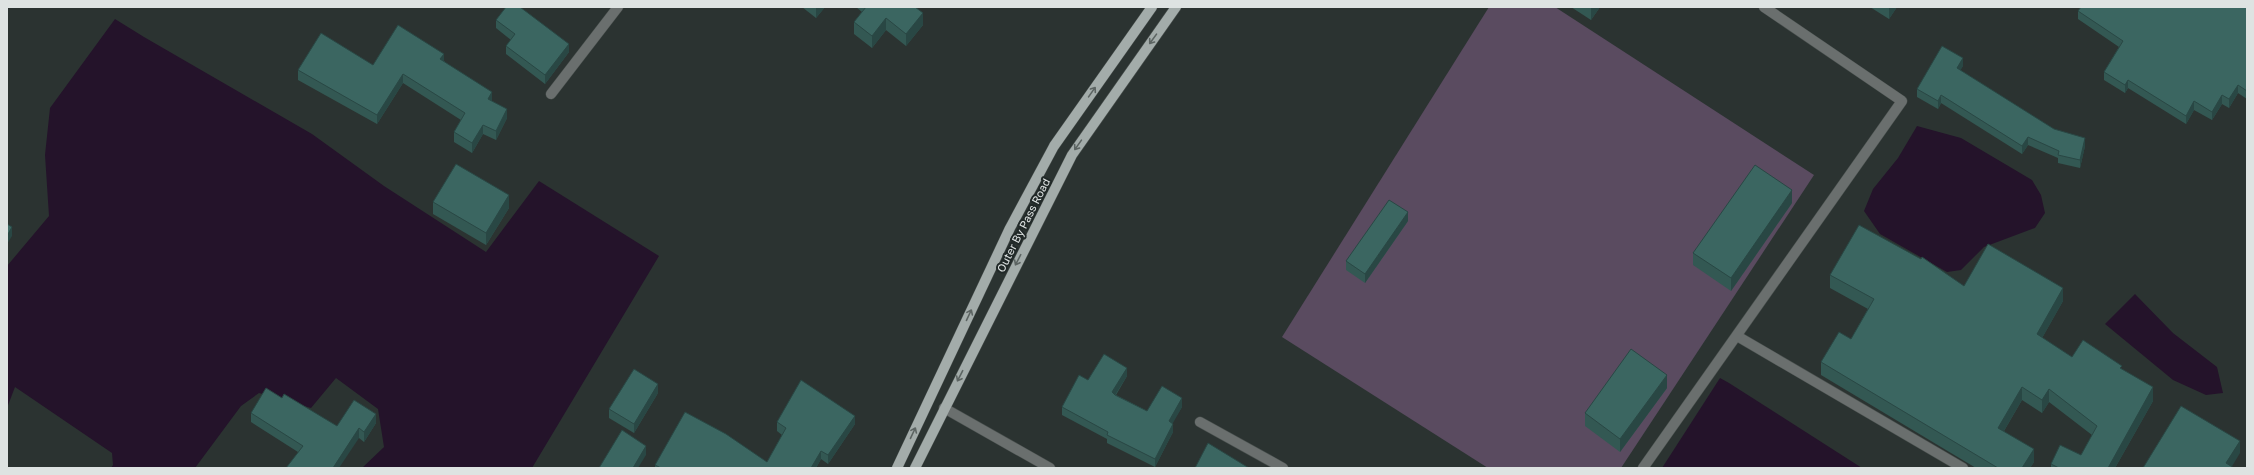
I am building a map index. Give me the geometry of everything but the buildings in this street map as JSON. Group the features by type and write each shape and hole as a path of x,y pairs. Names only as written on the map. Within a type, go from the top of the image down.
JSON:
{"main road":[{"name":"Outer By Pass Road","path":"897,468 1010,228 1054,146 1152,7"},
{"name":"Outer By Pass Road","path":"915,468 1072,155 1176,7"}],"street":[{"path":"551,94 618,7"},
{"path":"1643,468 1902,101 1764,7"},
{"path":"1737,336 1963,468"},
{"path":"944,408 1050,468"},
{"path":"1200,422 1280,467"}],"shaded area":[{"path":"1489,7 1555,7 1814,175 1621,468 1488,468 1282,337"},
{"path":"115,19 312,134 384,186 486,252 539,181 659,256 532,468 362,468 384,447 378,409 336,378 311,408 259,393 241,406 195,468 111,468 113,465 112,453 15,387 7,408 7,266 49,216 45,155 50,108"},
{"path":"1917,126 1961,138 2032,180 2041,195 2045,213 2035,228 1984,247 1961,270 1947,272 1880,234 1864,211 1873,189 1898,158"},
{"path":"2135,294 2173,333 2217,367 2223,393 2206,395 2173,380 2105,324"},
{"path":"1720,378 1729,383 1862,468 1662,468"}]}
